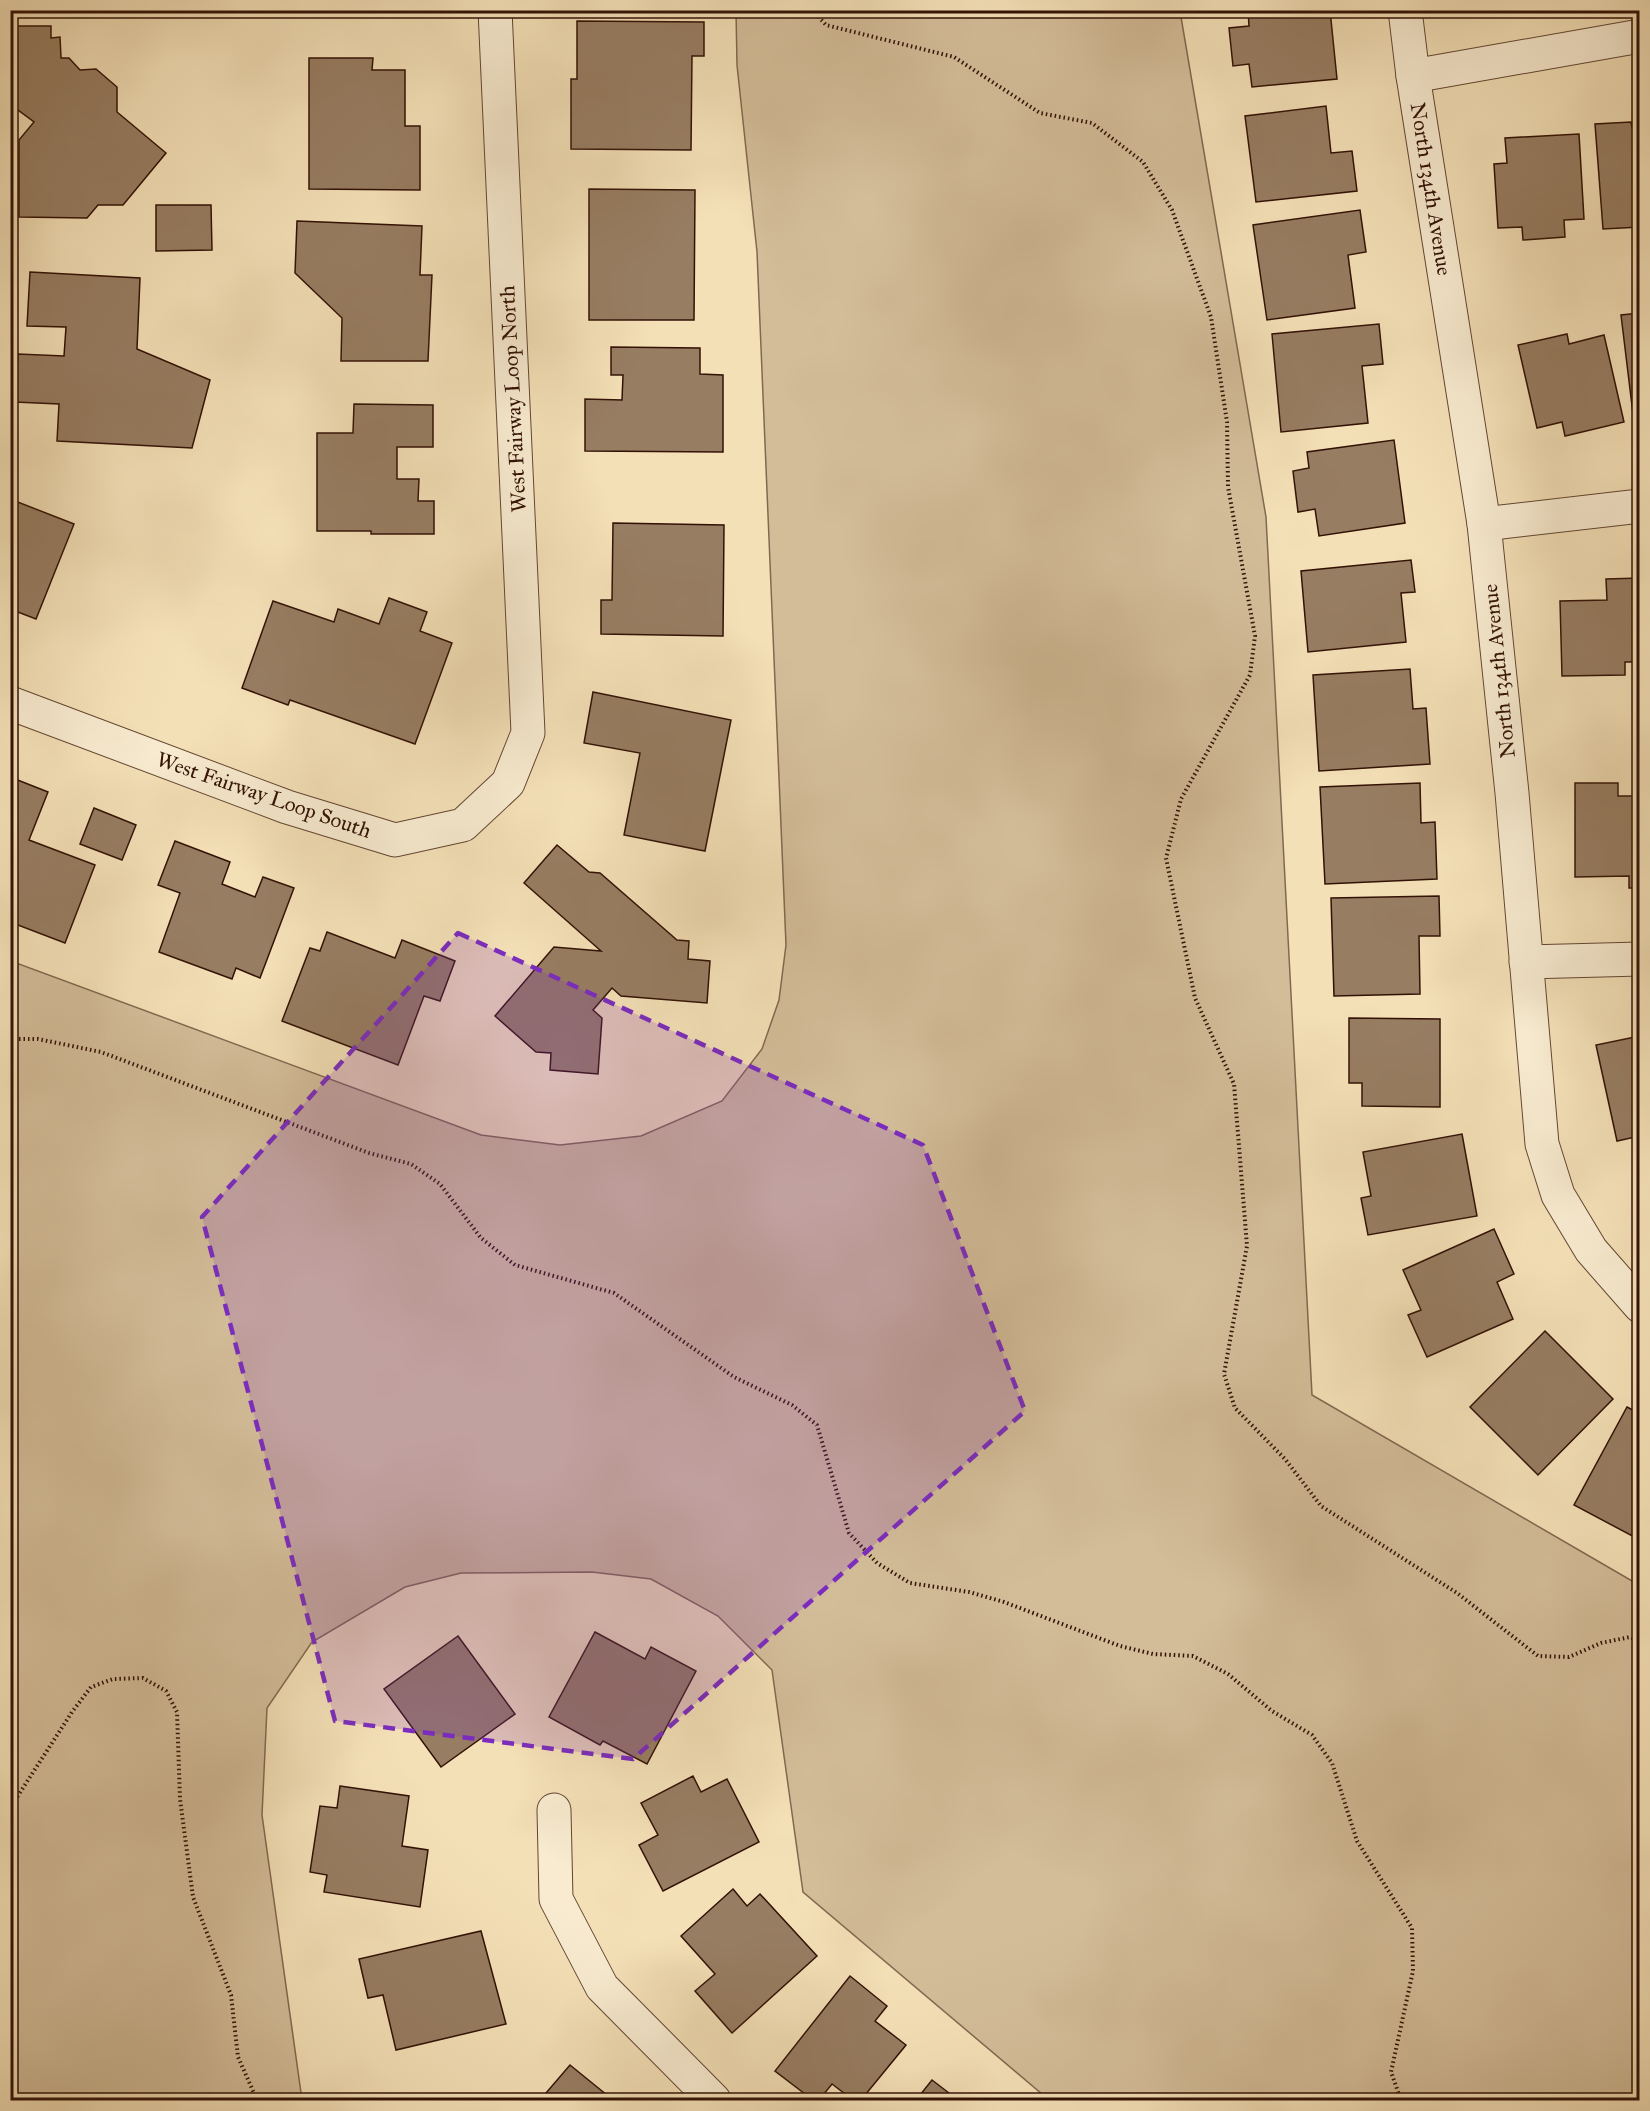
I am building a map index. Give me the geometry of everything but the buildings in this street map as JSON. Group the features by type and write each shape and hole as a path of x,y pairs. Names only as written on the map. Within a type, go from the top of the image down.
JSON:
{"street":[{"name":"West Fairway Loop North","path":"495,10 528,733 508,783"},
{"name":"North 134th Avenue","path":"1405,10 1413,76 1484,524 1512,793 1542,1144 1558,1195 1591,1250 1640,1306"},
{"path":"1413,76 1640,36"},
{"path":"1484,524 1640,506"},
{"name":"West Fairway Loop South","path":"10,703 287,807 394,840 464,825 508,783"},
{"path":"1526,962 1640,959"},
{"path":"554,1810 556,1899 603,1987 714,2100"}],"path":[{"path":"812,10 826,25 954,57 1040,113 1092,123 1143,162 1172,210 1211,316 1227,422 1228,487 1255,636 1250,675 1181,799 1166,858 1195,998 1234,1084 1247,1246 1224,1374 1235,1408 1285,1458 1321,1506 1457,1593 1538,1656 1569,1657 1601,1642 1630,1637 1640,1641"},
{"path":"10,1039 38,1039 101,1052 369,1154 411,1164 440,1184 481,1238 514,1265 614,1293 734,1377 792,1405 817,1425 849,1533 877,1563 910,1583 969,1592 1004,1602 1120,1646 1153,1654 1194,1656 1228,1674 1272,1711 1312,1736 1332,1763 1356,1841 1412,1928 1413,1971 1391,2072 1401,2100"},
{"path":"10,1808 72,1712 91,1687 113,1679 143,1678 166,1691 177,1712 180,1799 193,1897 231,1995 238,2057 256,2100"}],"highlighted area":[{"path":"458,933 923,1145 1025,1411 633,1759 335,1721 202,1217"}],"shaded area":[{"path":"736,11 1180,11 1266,517 1312,1395 1639,1585 1639,2100 1049,2100 803,1892 772,1670 718,1616 651,1579 592,1572 461,1573 405,1587 312,1642 267,1708 262,1815 302,2100 11,2100 11,961 481,1135 560,1145 641,1136 722,1101 762,1049 779,1000 786,945 757,252 737,65"}]}
